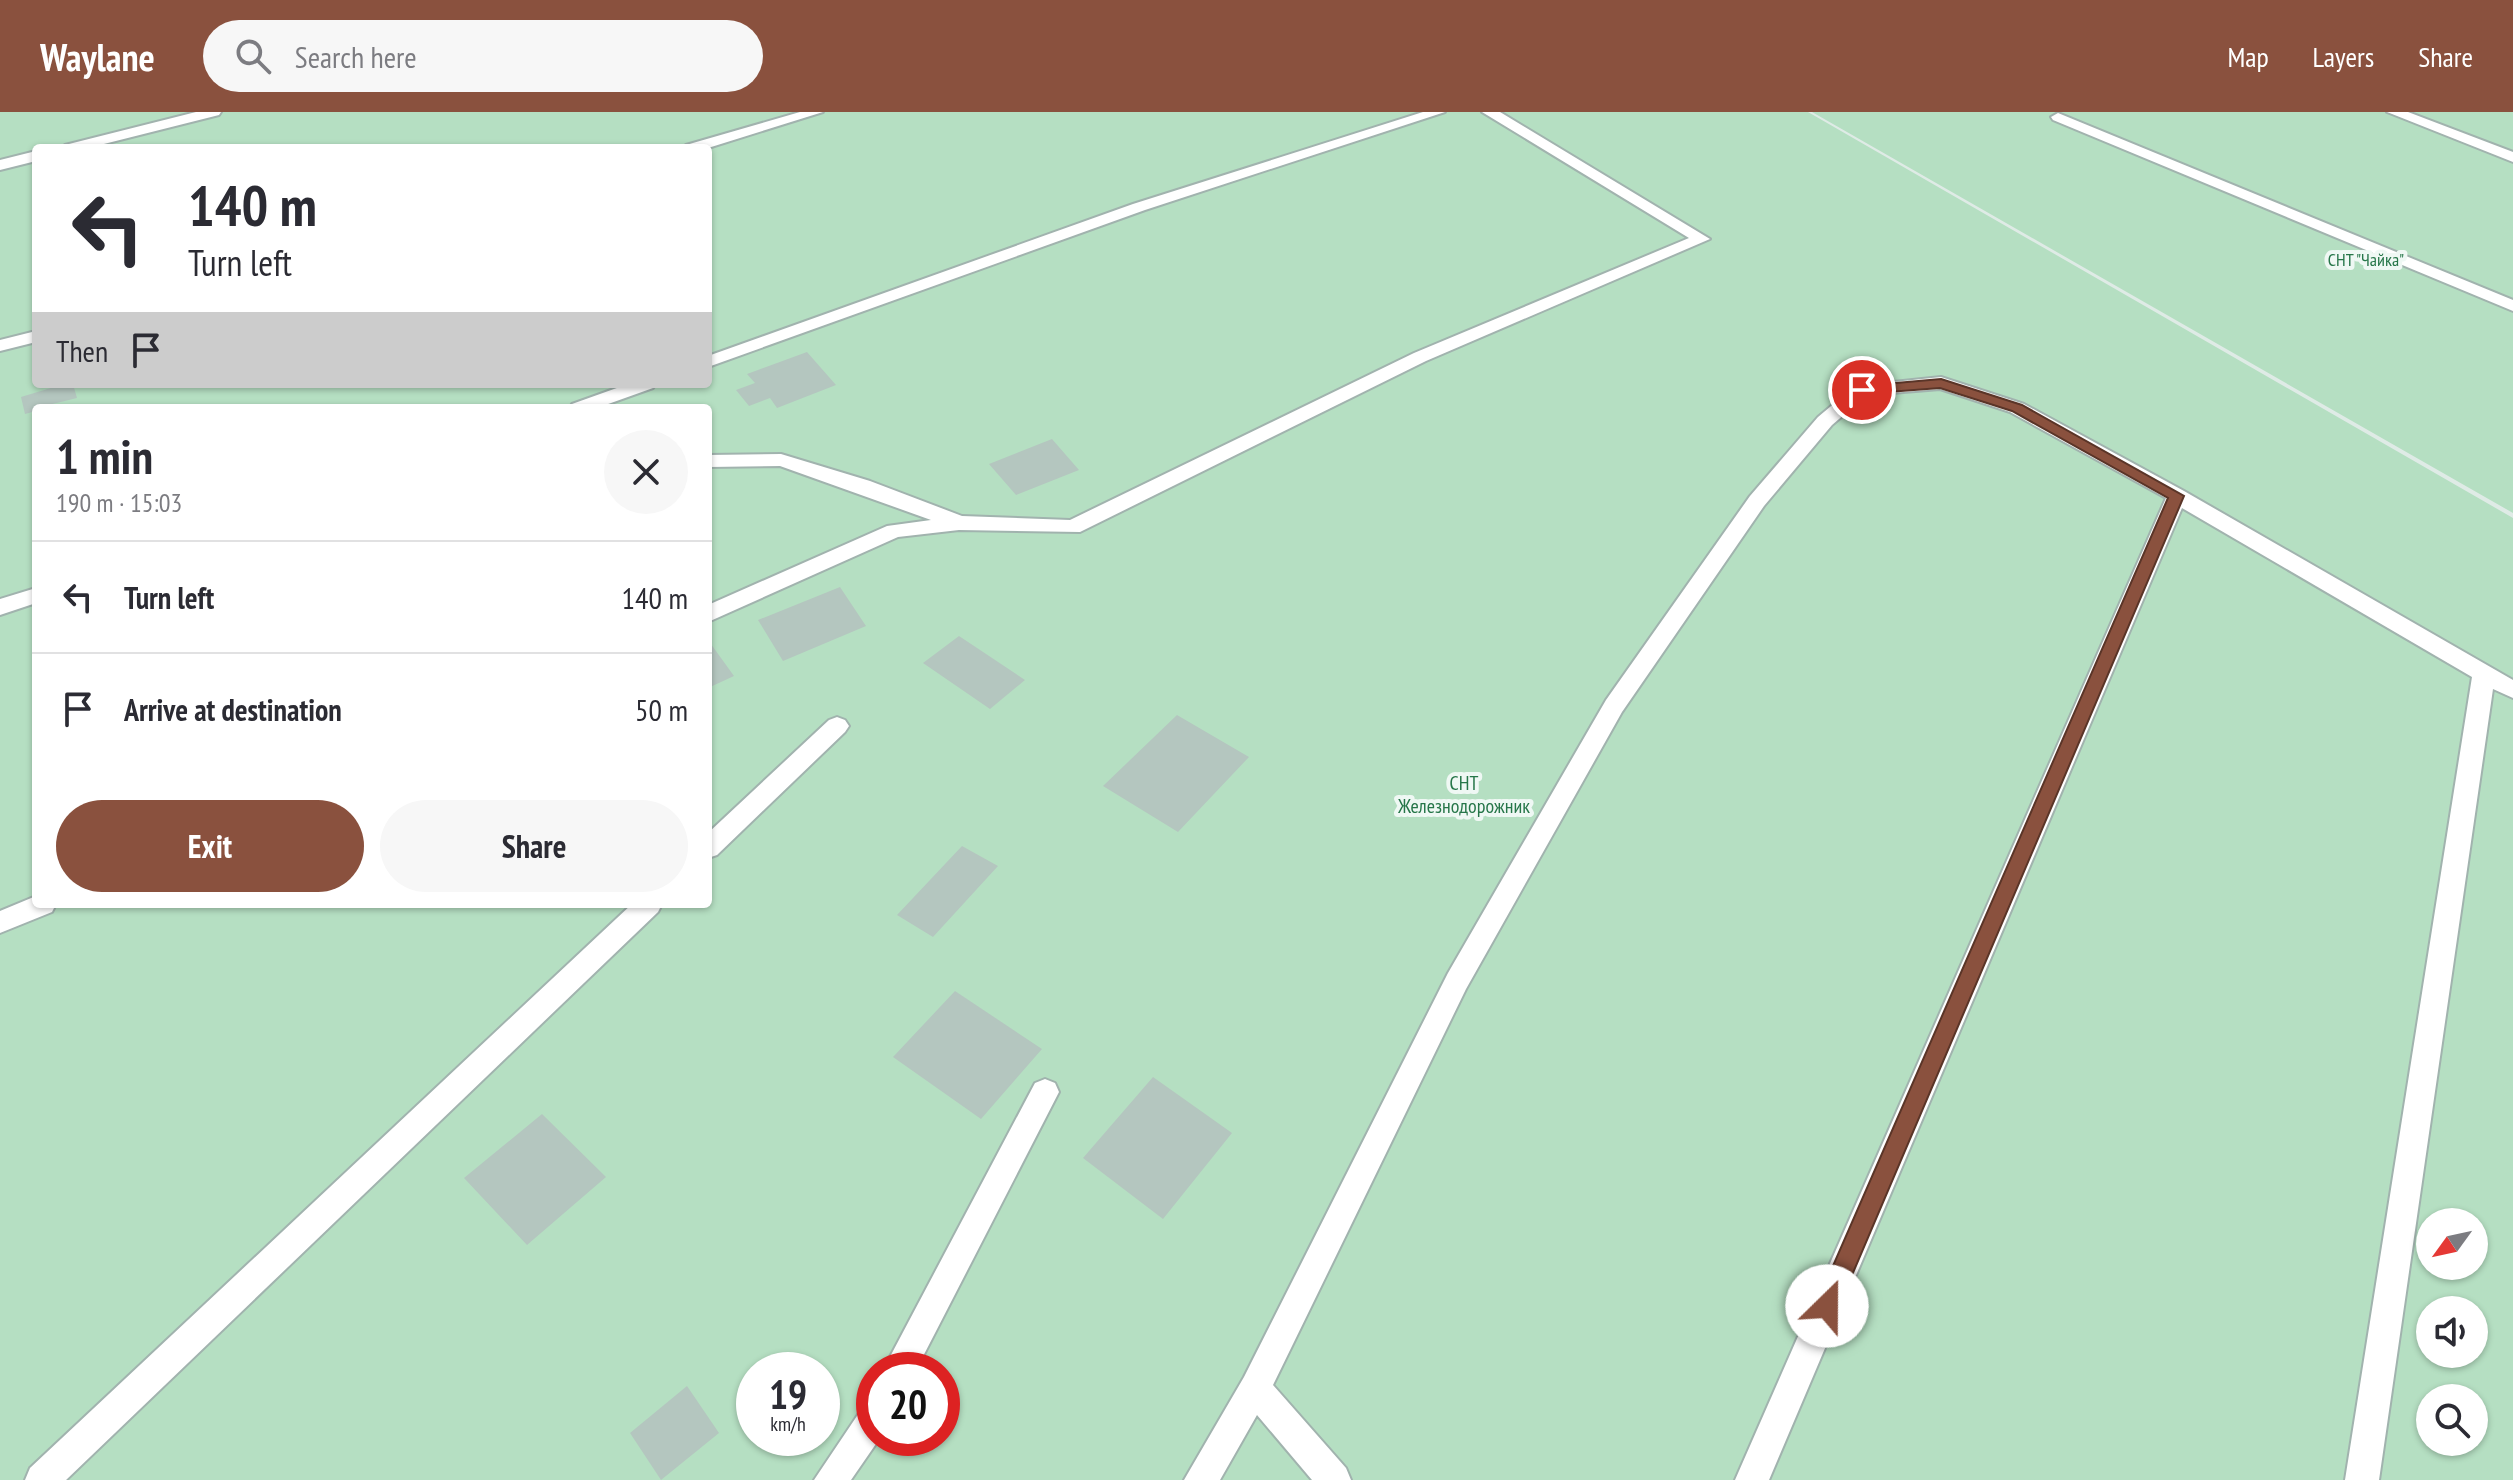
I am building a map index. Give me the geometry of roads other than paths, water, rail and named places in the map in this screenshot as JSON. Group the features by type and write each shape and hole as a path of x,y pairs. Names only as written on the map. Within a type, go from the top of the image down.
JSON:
{"lane":[{"path":"86,144 214,112"},
{"path":"705,144 816,112"},
{"path":"712,361 1139,207 1438,112"},
{"path":"712,612 894,531 959,523 1073,527 1420,357 1702,239 1489,112"},
{"path":"2394,112 2513,157"},
{"path":"2058,117 2513,306"},
{"path":"0,165 32,157"},
{"path":"0,346 32,337"},
{"path":"1201,1480 1255,1388 1457,981 1614,706 1757,501 1825,421 1862,390 1941,383 2017,408 2177,496 2513,690"},
{"path":"590,404 635,388"},
{"path":"712,461 781,460 863,486 959,523"},
{"path":"1752,1480 2177,496"},
{"path":"0,607 32,596"},
{"path":"2362,1480 2484,674"},
{"path":"712,844 837,726"},
{"path":"0,922 33,908"},
{"path":"42,1480 645,908"},
{"path":"908,1352 1045,1092"},
{"path":"1255,1388 1334,1480"},
{"path":"831,1480 856,1444"}],"park label":[{"name":"СНТ \"Чайка\"","path":"2366,259"},
{"name":"СНТ Железнодорожник","path":"1464,794"}]}
